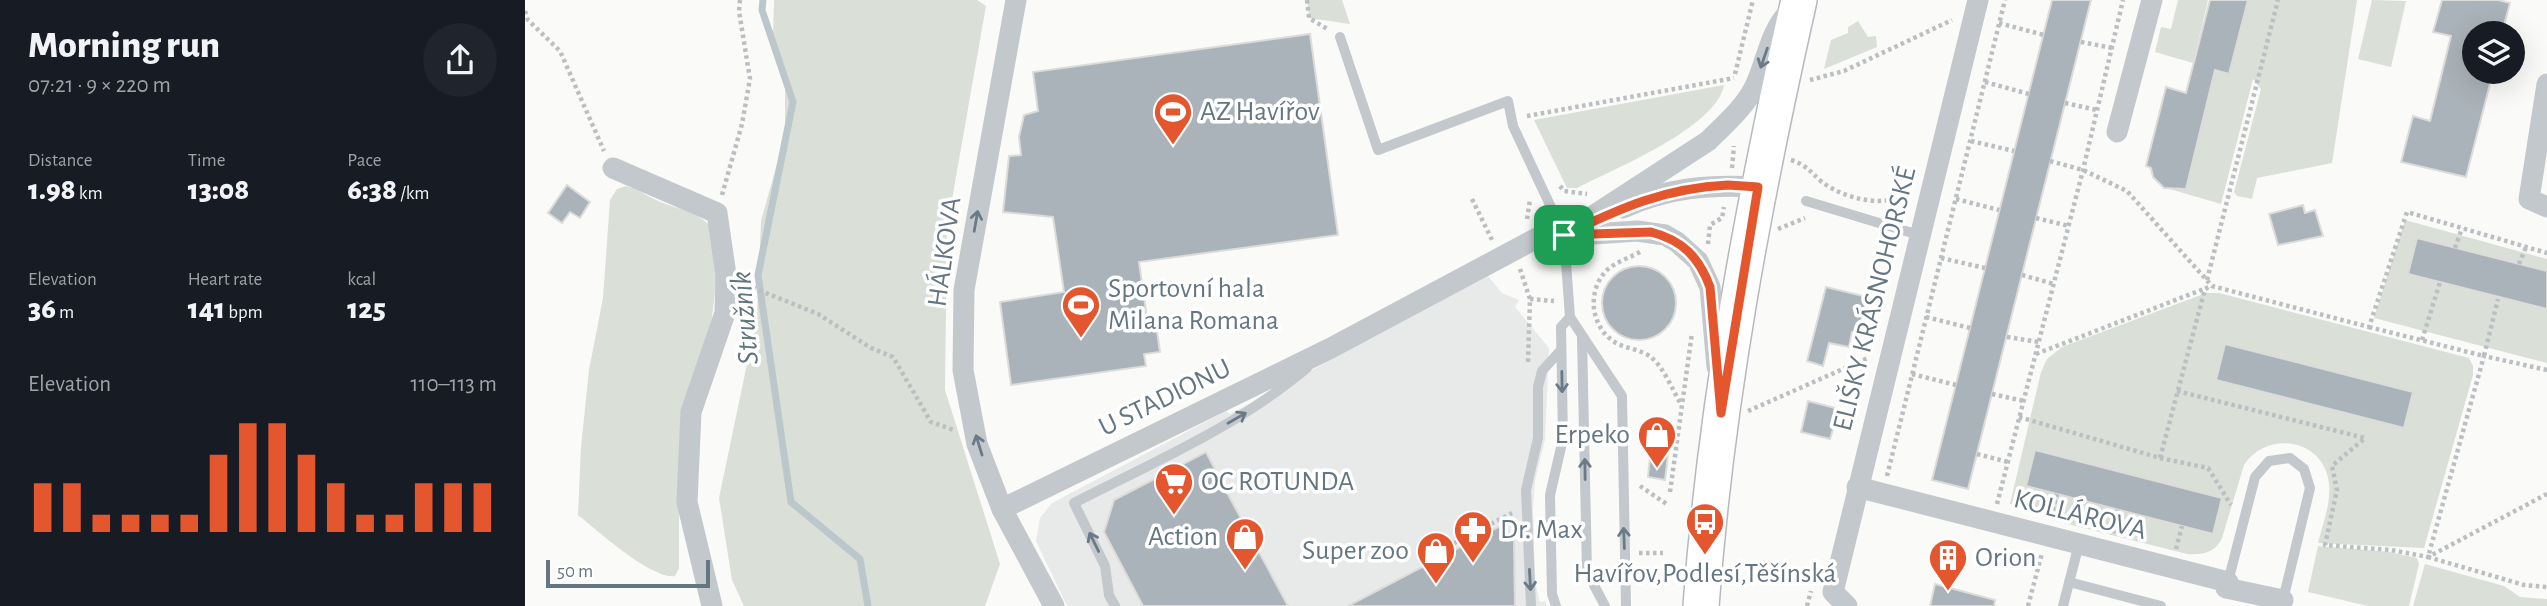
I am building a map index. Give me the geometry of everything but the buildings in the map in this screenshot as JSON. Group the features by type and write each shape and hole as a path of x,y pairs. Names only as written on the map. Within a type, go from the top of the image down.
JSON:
{"main road":[{"path":"1701,606 1734,412 1738,186 1799,0"}],"street":[{"name":"HÁLKOVA","path":"1002,509 977,444 963,370 964,290 1016,0"},
{"name":"U STADIONU","path":"1564,235 1708,141 1722,127 1754,88 1766,50 1781,20 1799,0"},
{"name":"ELIŠKY KRÁSNOHORSKÉ","path":"1847,606 1833,592 1978,0"},
{"path":"2116,132 2152,0"},
{"path":"2547,84 2529,200 2547,207"},
{"path":"614,168 717,213 726,275 725,313 691,412 687,502 712,606"},
{"name":"U STADIONU","path":"1564,235 1641,200 1672,191 1709,186 1738,186"},
{"name":"U STADIONU","path":"1002,509 1331,348 1502,247 1537,238 1651,232 1665,235 1689,250 1702,268 1710,287 1734,412"},
{"name":"KOLLÁROVA","path":"1857,487 2228,582 2226,588 2283,600"},
{"path":"1002,509 1054,606"}],"lane":[{"path":"1340,37 1378,150 1508,102 1513,126 1564,235 1570,317 1622,396 1626,606"},
{"path":"1806,201 1919,234"},
{"path":"1556,606 1552,594 1550,495 1563,439 1561,327 1570,317"},
{"path":"1582,335 1587,572 1605,606"},
{"path":"1115,606 1109,595 1105,566 1074,503 1264,403 1331,348"},
{"path":"1531,606 1526,489 1538,438 1538,387 1542,371 1561,350"},
{"path":"2228,582 2255,477 2269,461 2290,458 2304,469 2310,488 2283,600"},
{"path":"2063,606 2079,544"},
{"path":"2069,582 2161,606"}],"path":[{"path":"717,213 742,124 750,79 739,11 740,0"},
{"path":"1307,0 1309,18 1340,37"},
{"path":"1729,91 1753,0"},
{"path":"1883,494 2005,0"},
{"path":"1992,522 2069,226 2123,0"},
{"path":"2207,281 2278,0"},
{"path":"525,11 528,20 561,51 593,132 614,168"},
{"path":"1810,80 1844,71 1956,19 1953,32"},
{"path":"1999,23 2043,35"},
{"path":"2081,42 2112,48"},
{"path":"1527,116 1734,78"},
{"path":"1985,82 2029,94"},
{"path":"2065,103 2097,110"},
{"path":"1525,106 1530,125"},
{"path":"1971,141 2014,151"},
{"path":"1707,255 1710,225 1722,218 1738,186 1735,148 1731,142"},
{"path":"1779,159 1808,166 1820,181 1831,187 1877,201 1891,201 1907,194 1914,186"},
{"path":"2050,161 2083,170 2127,191 2212,286 2484,356 2547,369"},
{"path":"1558,183 1564,191 1584,195 1595,190"},
{"path":"1472,199 1528,285 1528,376"},
{"path":"1956,199 1999,210"},
{"path":"2369,327 2407,212 2547,253"},
{"path":"1779,230 1810,218"},
{"path":"2036,218 2069,226"},
{"path":"2455,248 2462,228"},
{"path":"2519,264 2526,247"},
{"path":"1648,248 1606,272 1594,296 1595,314 1608,337 1652,358 1681,405"},
{"path":"1941,258 1985,268"},
{"path":"2022,275 2054,284"},
{"path":"2422,340 2440,282"},
{"path":"2036,354 2212,286"},
{"path":"754,288 818,314 871,348 893,357 931,422 949,426 977,444"},
{"path":"2160,458 2205,289"},
{"path":"1530,299 1554,301"},
{"path":"2428,557 2498,299"},
{"path":"1926,317 1970,328"},
{"path":"1670,492 1693,326"},
{"path":"2007,337 2039,342"},
{"path":"1734,412 1892,348"},
{"path":"1912,374 1956,385"},
{"path":"2176,391 2365,438 2332,466 2337,490 2325,545 2428,557 2524,585 2547,587"},
{"path":"1992,394 2024,401"},
{"path":"2019,417 2160,458 2208,468 2234,510"},
{"path":"1977,454 2008,461"},
{"path":"1636,483 1668,505"},
{"path":"2054,503 2057,494"},
{"path":"2428,557 2547,494"},
{"path":"1435,553 1513,513 1514,505"},
{"path":"2116,519 2118,510"},
{"path":"2180,535 2182,526"},
{"path":"2028,606 2047,536"},
{"path":"1637,553 1663,553"}],"shaded area":[{"path":"774,0 977,0 986,6 947,228 945,390 1000,564 985,606 744,606 732,580 719,498 757,316 761,221 785,135 785,80 773,36"},
{"path":"1307,0 1342,0 1350,24 1309,18"},
{"path":"2178,0 2208,0 2193,63 2155,52 2161,27 2171,29"},
{"path":"2246,0 2357,0 2332,163 2257,178 2252,199 2237,196 2234,192 2261,89 2253,79 2221,204 2163,187 2169,188 2201,97"},
{"path":"2372,0 2406,1 2391,67 2358,59"},
{"path":"1858,21 1868,37 1876,36 1877,47 1824,69 1831,40 1848,33 1848,27"},
{"path":"1724,85 1717,101 1684,131 1638,158 1577,188 1567,188 1534,120"},
{"path":"626,186 699,217 715,232 721,243 709,341 679,477 679,568 675,576 665,575 639,562 578,515 581,447 589,370 603,298 610,200 617,189"},
{"path":"2405,220 2547,259 2547,363 2374,318"},
{"path":"1488,276 1502,293 1519,300 1515,307 1549,348 1545,440 1535,481 1533,510 1535,582 1540,602 1545,601 1547,606 1067,606 1036,541 1040,518 1052,503 1226,411 1230,414"},
{"path":"2206,293 2219,293 2469,358 2473,375 2424,548 2318,543 2328,502 2328,478 2323,464 2314,454 2291,444 2265,447 2253,454 2244,465 2222,538 2216,547 2203,553 2187,554 2052,520 2052,517 2010,504 2041,372 2047,359 2062,347"},
{"path":"2318,546 2389,552 2417,558 2419,564 2409,606 2368,606 2308,592"},
{"path":"2425,564 2504,586 2520,597 2547,599 2547,606 2413,606"}],"waterway":[{"name":"Stružník","path":"763,0 762,10 793,102 758,275 791,502 860,559 868,606"}],"place":[{"name":"AZ Havířov","path":"1173,146"},
{"name":"Sportovní hala Milana Romana","path":"1081,339"},
{"name":"Erpeko","path":"1657,469"},
{"name":"OC ROTUNDA","path":"1174,516"},
{"name":"Havířov,Podlesí,Těšínská","path":"1705,556"},
{"name":"Dr. Max","path":"1473,564"},
{"name":"Action","path":"1245,571"},
{"name":"Super zoo","path":"1436,585"},
{"name":"Orion","path":"1948,592"}],"route":[{"path":"1728,185 1758,187 1721,413 1710,287 1702,268 1689,250 1665,235 1651,232 1564,235 1641,200 1672,191 1728,185"}]}
